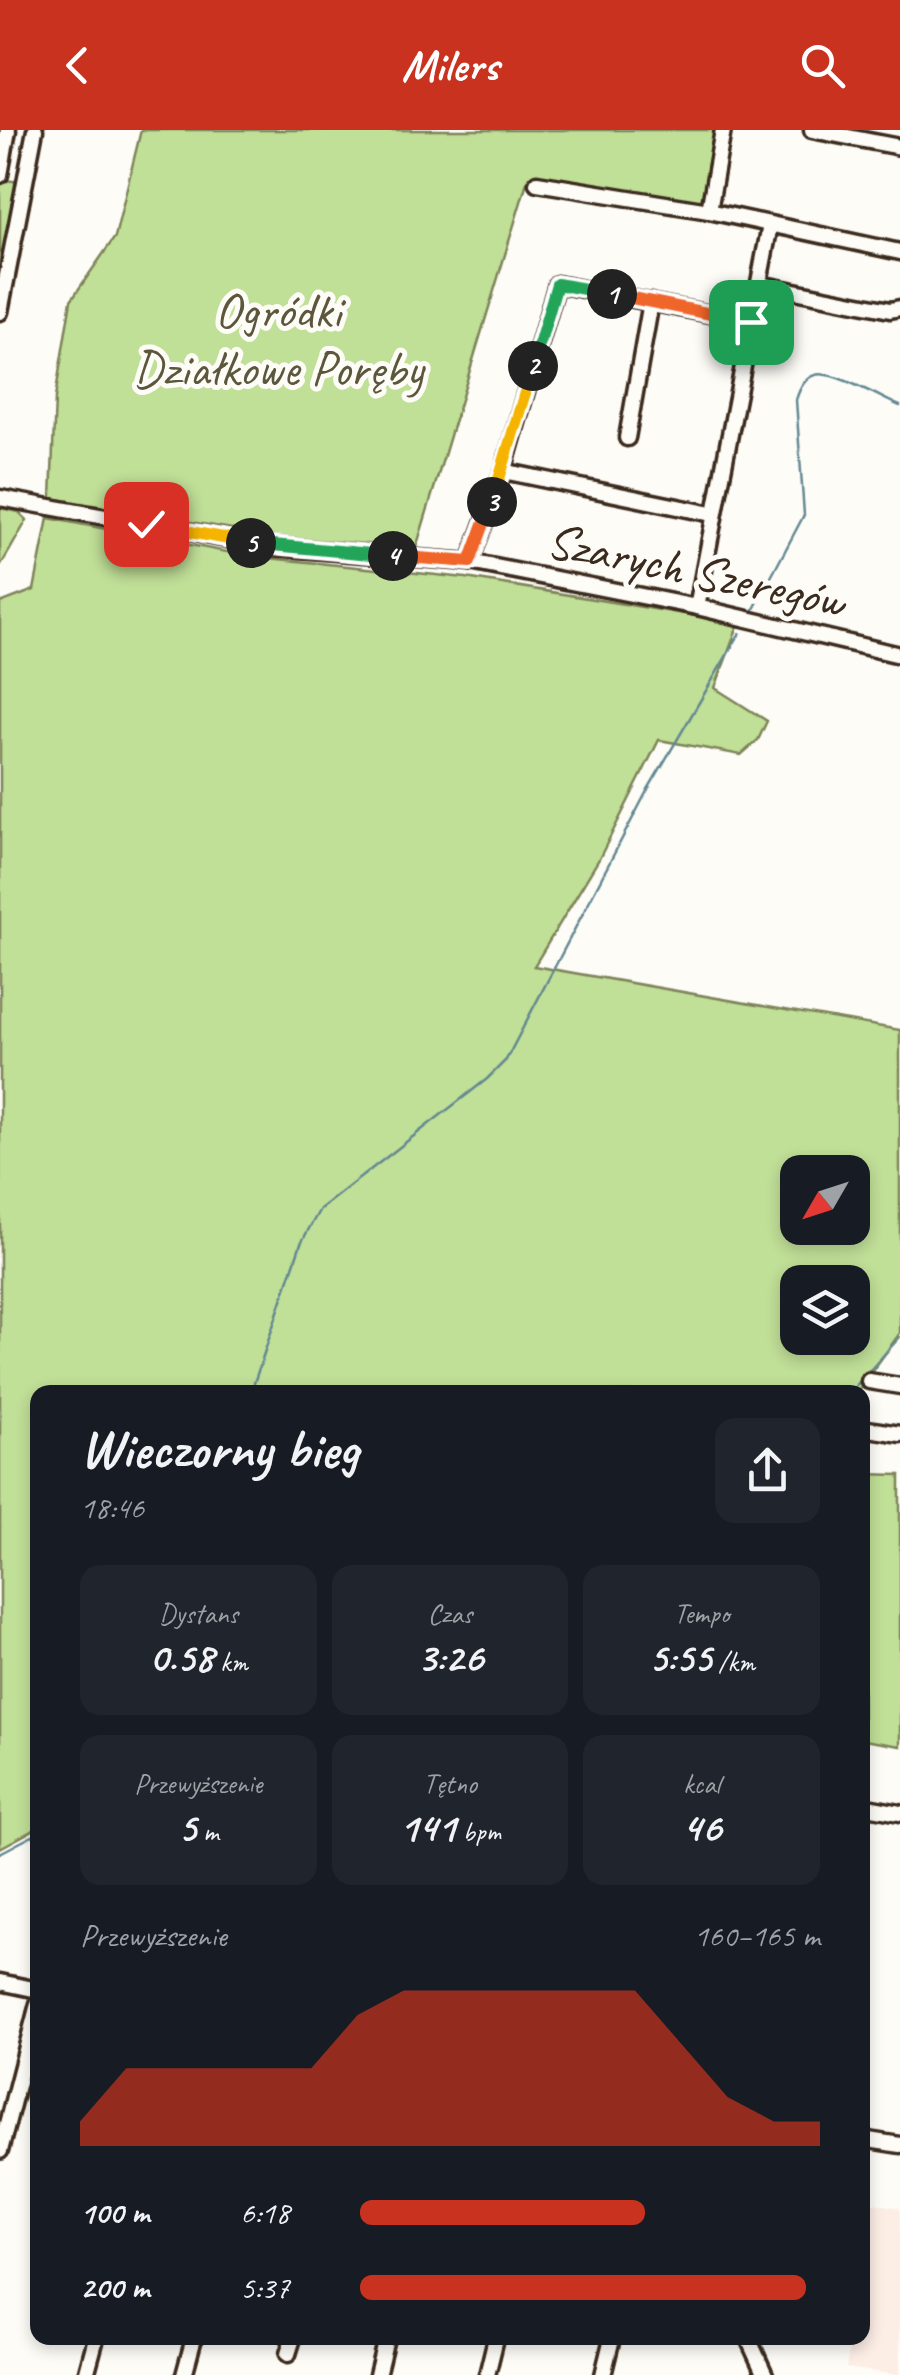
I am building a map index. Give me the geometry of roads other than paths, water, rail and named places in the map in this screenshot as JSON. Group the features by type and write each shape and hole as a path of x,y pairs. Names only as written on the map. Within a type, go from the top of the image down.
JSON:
{"street":[{"path":"0,175 8,130"},
{"path":"0,312 35,130"},
{"path":"709,211 724,130"},
{"path":"812,130 900,148"},
{"path":"537,183 709,211 900,252"},
{"path":"696,607 770,225"},
{"path":"470,562 503,470 557,284 751,322"},
{"path":"760,284 890,310 900,308"},
{"path":"626,438 651,302"},
{"path":"503,470 712,514"},
{"name":"Szarych Szeregów","path":"0,498 272,547 470,562 696,607 900,654"},
{"path":"869,1381 900,1386"},
{"path":"870,1429 900,1434"},
{"path":"870,1807 900,1813"},
{"path":"0,1982 30,1988"},
{"path":"0,2150 30,2035"},
{"path":"870,2139 900,2145"},
{"path":"86,2375 94,2345"},
{"path":"184,2375 192,2345"},
{"path":"288,2354 291,2345"},
{"path":"376,2375 384,2345"},
{"path":"487,2375 494,2345"},
{"path":"602,2375 610,2345"},
{"path":"751,2345 765,2375"}],"waterway":[{"path":"754,609 804,515 796,400 802,385 815,375 833,376 900,406"},
{"path":"253,1385 301,1243 320,1209 506,1060 647,791 740,633"},
{"path":"856,1385 900,1337"},
{"path":"0,1853 30,1837"},
{"path":"762,2345 775,2375"}],"park label":[{"name":"Ogródki Działkowe Poręby","path":"278,338"}]}
